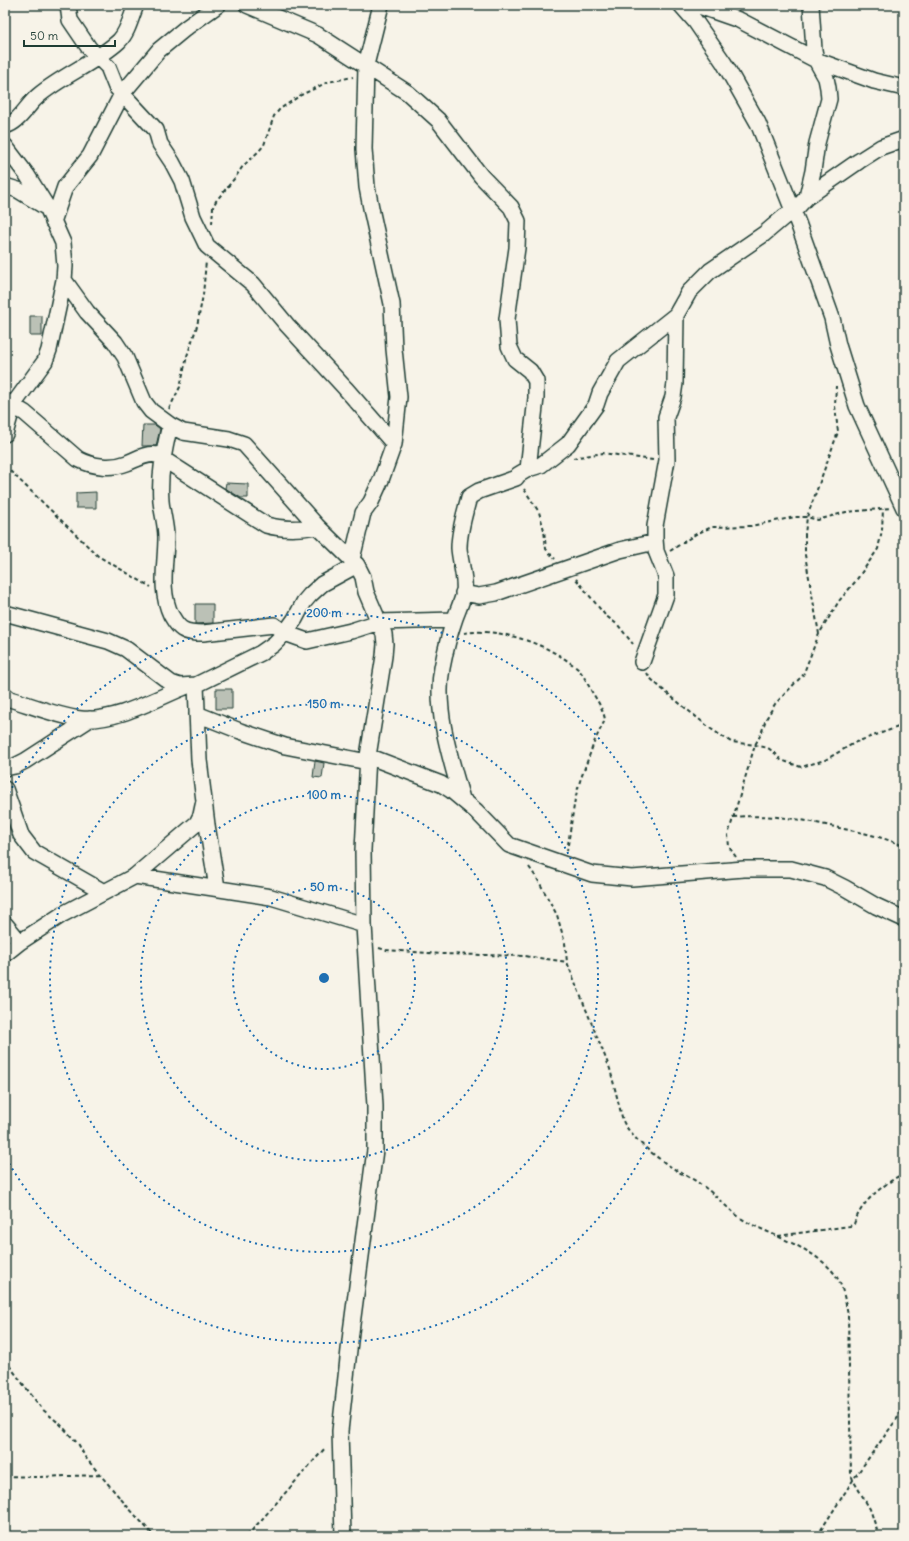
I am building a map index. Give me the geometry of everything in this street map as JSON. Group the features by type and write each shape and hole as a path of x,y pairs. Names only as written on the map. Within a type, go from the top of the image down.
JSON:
{"street":[{"path":"68,5 68,14 73,26 89,48 108,67 116,87 156,130 160,144 182,181 193,217 207,246 253,284 287,325 394,444"},
{"path":"5,126 14,122 36,97 98,56 119,40 126,31 136,5"},
{"path":"53,222 64,187 90,156 122,94 159,50 187,27 218,5"},
{"path":"248,5 318,35 366,71 408,93 438,120 481,176 511,207 518,221 517,248 507,319 509,346 515,358 530,370 536,381 536,398 528,469"},
{"path":"5,695 10,699 70,717 90,719 118,715 192,685 261,653 274,644 285,633 310,595 322,584 354,562 363,513 371,502 382,480 394,444 399,397 394,349 392,304 367,187 364,149 366,71 381,5"},
{"path":"681,5 695,20 709,40 758,123 794,211 832,318 838,345 857,406 904,507"},
{"path":"696,5 739,20 816,60 874,81 904,88"},
{"path":"807,196 813,171 817,143 828,99 826,78 816,60 814,50 811,5"},
{"path":"462,799 447,748 441,702 441,669 449,636 464,593 459,547 462,524 469,497 479,491 516,478 528,469 542,465 568,444 596,405 600,393 618,361 676,315 690,292 710,271 764,234 784,217 794,211 807,196 881,147 904,139"},
{"path":"5,146 27,175 47,207 63,242 65,266 64,280 45,361 9,403 5,434"},
{"path":"5,186 18,190 47,207"},
{"path":"64,280 87,312 115,342 125,357 144,402 152,411 170,426 183,432 235,440 244,444 317,526 354,562 385,639 385,650 368,759 363,850 364,925 375,1106 375,1150 351,1332 340,1431 344,1536"},
{"path":"642,662 666,595 666,576 655,542 666,460 666,417 673,397 675,383 676,315"},
{"path":"9,403 85,463 97,466 116,467 146,455 157,454 266,525 274,528 296,529 317,526"},
{"path":"170,426 162,458 161,501 166,536 164,591 166,604 177,624 182,629 194,633 272,625 285,633 307,641 351,631 379,622 454,620"},
{"path":"464,593 479,596 496,593 620,550 655,542"},
{"path":"5,613 98,637 118,645 171,682 180,686 192,685"},
{"path":"192,685 198,714 204,801 218,888"},
{"path":"198,714 240,731 285,746 368,759 441,784 476,810 509,845 592,874 632,878 744,869 792,869 808,872 839,884 876,906 904,919"},
{"path":"5,768 15,766 25,761 90,719"},
{"path":"5,794 21,835 34,852 104,892"},
{"path":"5,954 20,942 63,914 135,876 197,823 201,815 204,801"},
{"path":"135,876 278,898 364,925"},
{"path":"5,924 20,942"}],"path":[{"path":"170,426 169,410 180,387 187,356 197,326 203,296 207,246 212,227 213,206 243,166 264,145 274,116 280,109 296,98 328,82 366,71"},
{"path":"819,634 805,555 805,534 807,517 838,432 835,406 836,383"},
{"path":"571,458 604,453 619,454 649,460 666,460"},
{"path":"5,466 98,556 152,588"},
{"path":"516,478 539,512 544,530 546,549 550,555 577,580 605,615 618,626 633,643 650,678 711,728 731,742 768,748 781,760 800,767 826,760 856,742 904,724"},
{"path":"659,558 696,534 712,527 751,526 795,517 807,517 818,520 846,512 904,507"},
{"path":"744,869 729,847 728,835 755,745 775,704 803,675 819,634 839,601 855,582 878,549 882,530 883,509"},
{"path":"449,636 489,632 523,639 554,653 578,670 598,701 605,720 588,757 575,799 565,865"},
{"path":"733,817 758,815 779,816 803,820 862,832 890,840 904,846"},
{"path":"529,867 538,880 557,915 565,943 567,962 610,1068 623,1121 626,1127 638,1141 678,1172 700,1184 746,1222 805,1250 832,1270 840,1282 846,1302 849,1326 851,1469 853,1480 870,1509 879,1536"},
{"path":"365,940 386,950 443,954 525,956 567,962"},
{"path":"778,1236 850,1226 854,1224 866,1202 882,1186 904,1173"},
{"path":"5,1360 42,1409 61,1425 78,1445 85,1457 126,1506 154,1536"},
{"path":"817,1536 853,1480 904,1409"},
{"path":"247,1536 340,1431"},
{"path":"5,1476 36,1477 101,1475"}],"building":[{"path":"30,316 42,316 42,336 30,336"},
{"path":"143,425 155,425 160,429 156,446 142,446"},
{"path":"226,483 248,484 248,498 241,498 225,488"},
{"path":"96,492 96,508 76,508 76,493"},
{"path":"195,604 213,604 213,623 195,624"},
{"path":"216,689 232,689 232,709 216,709"},
{"path":"315,761 324,763 322,778 313,777"}]}
